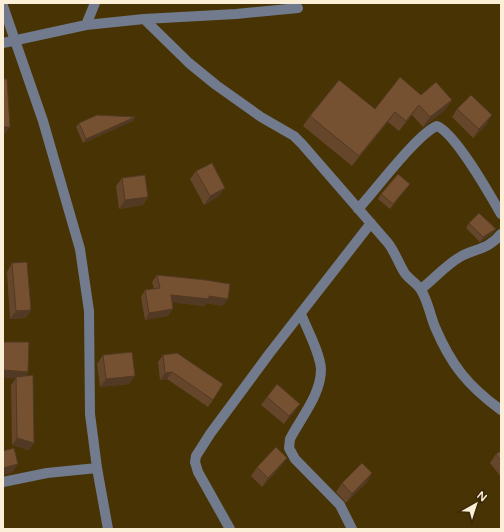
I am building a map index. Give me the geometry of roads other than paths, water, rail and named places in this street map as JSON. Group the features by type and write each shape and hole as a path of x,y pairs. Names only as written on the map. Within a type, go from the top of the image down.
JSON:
{"street":[{"path":"86,25 96,3"},
{"path":"3,6 6,21 15,40 43,121 80,249 89,311 90,414 96,468 108,529"},
{"path":"3,43 86,25 144,19 236,14 298,8"},
{"path":"144,19 189,63 216,85 261,117 294,136 394,251 405,273 421,290 435,327 462,377 480,394 501,410"},
{"path":"358,209 411,149 431,128 437,126 445,130 475,170 501,214"},
{"path":"230,529 198,472 195,462 196,456 210,434 371,224"},
{"path":"421,290 460,257 486,248 501,234"},
{"path":"301,314 321,368 318,388 290,439 289,448 295,459 340,505 352,529"},
{"path":"3,482 47,473 96,468"}]}
